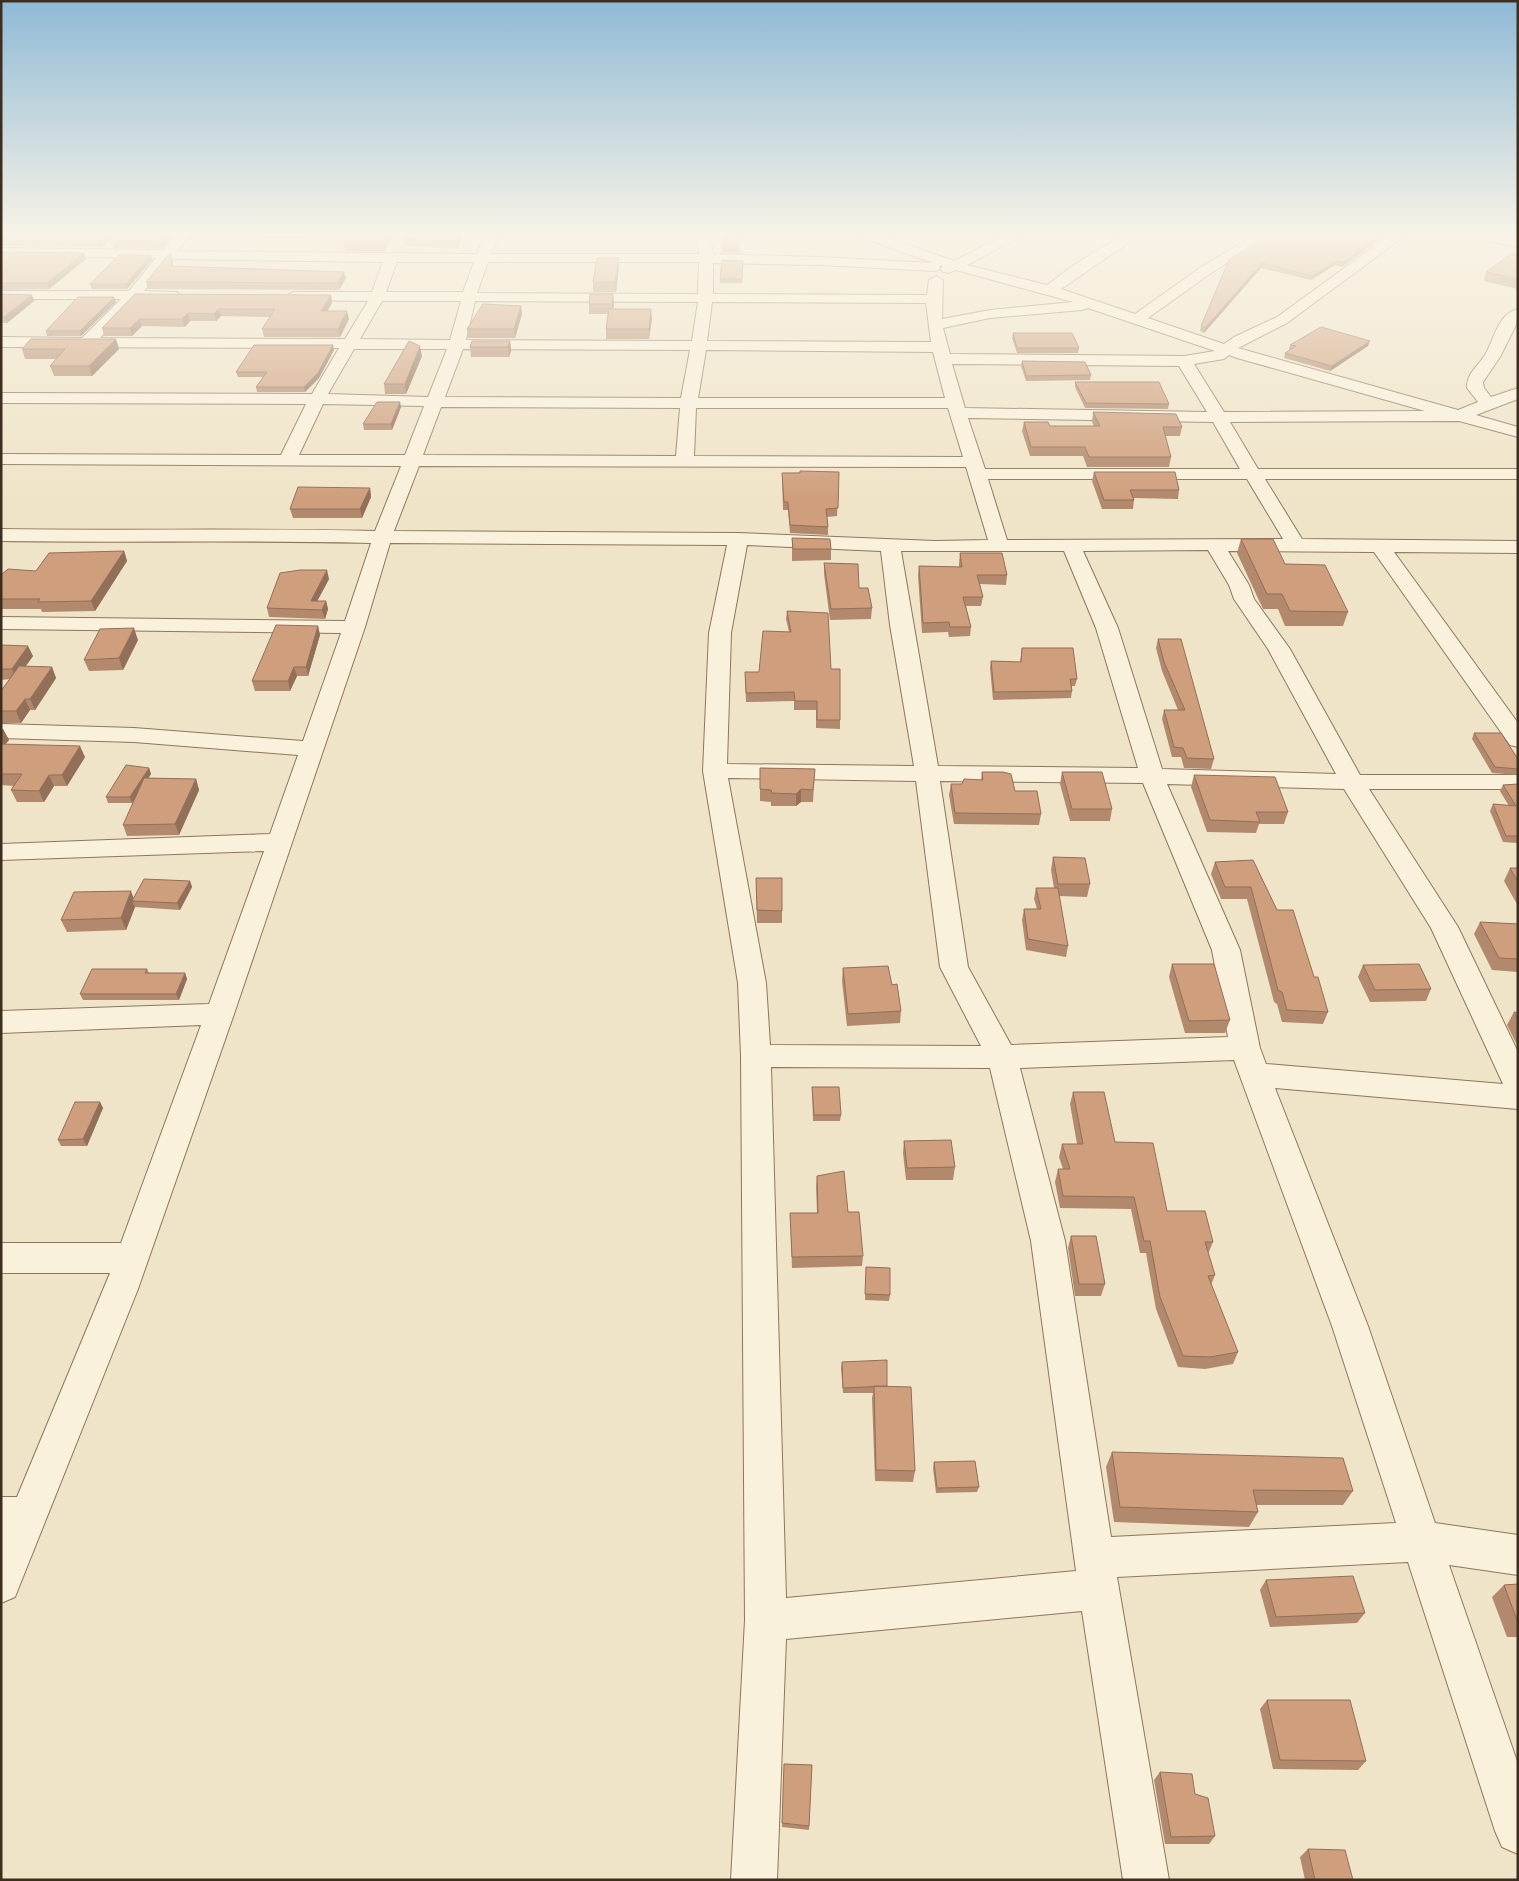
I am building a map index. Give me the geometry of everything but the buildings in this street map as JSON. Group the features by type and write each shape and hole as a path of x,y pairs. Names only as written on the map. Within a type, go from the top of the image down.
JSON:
{"street":[{"path":"86,343 106,323"},
{"path":"287,461 317,399 362,323"},
{"path":"1,1583 14,1516 132,1258 220,1014 354,627 382,537 457,344 463,323"},
{"path":"685,462 689,402 702,323"},
{"path":"946,323 935,325 941,353 999,546"},
{"path":"1145,323 1228,350 1518,432"},
{"path":"1,342 700,345 1184,361 1218,356 1239,340 1273,323"},
{"path":"1489,404 1479,396 1475,389 1475,378 1496,349 1503,329 1509,323"},
{"path":"1184,361 1296,545"},
{"path":"1,398 689,402 1219,416 1457,416 1518,392"},
{"path":"1,459 685,462 1252,474 1518,474"},
{"path":"1,535 124,537 255,534 382,537 738,539 890,546 1296,545 1518,547"},
{"path":"738,539 720,633 715,771 752,983 756,1056 766,1620 754,1880"},
{"path":"1215,545 1240,585 1244,598 1279,649 1352,782 1444,927 1518,1084"},
{"path":"890,546 900,625 927,773 954,967 1002,1057 1048,1241 1097,1573 1146,1880"},
{"path":"1072,546 1107,628 1152,776 1188,865 1226,950 1251,1061 1350,1326 1518,1831"},
{"path":"1380,546 1518,740"},
{"path":"1,623 354,627"},
{"path":"1,731 134,735 311,749"},
{"path":"715,771 1152,776 1352,782 1518,782"},
{"path":"1,852 279,842"},
{"path":"1,1022 220,1014"},
{"path":"756,1056 1251,1061 1518,1097"},
{"path":"1,1258 132,1258"},
{"path":"766,1620 1097,1573 1423,1541 1518,1555"}]}
